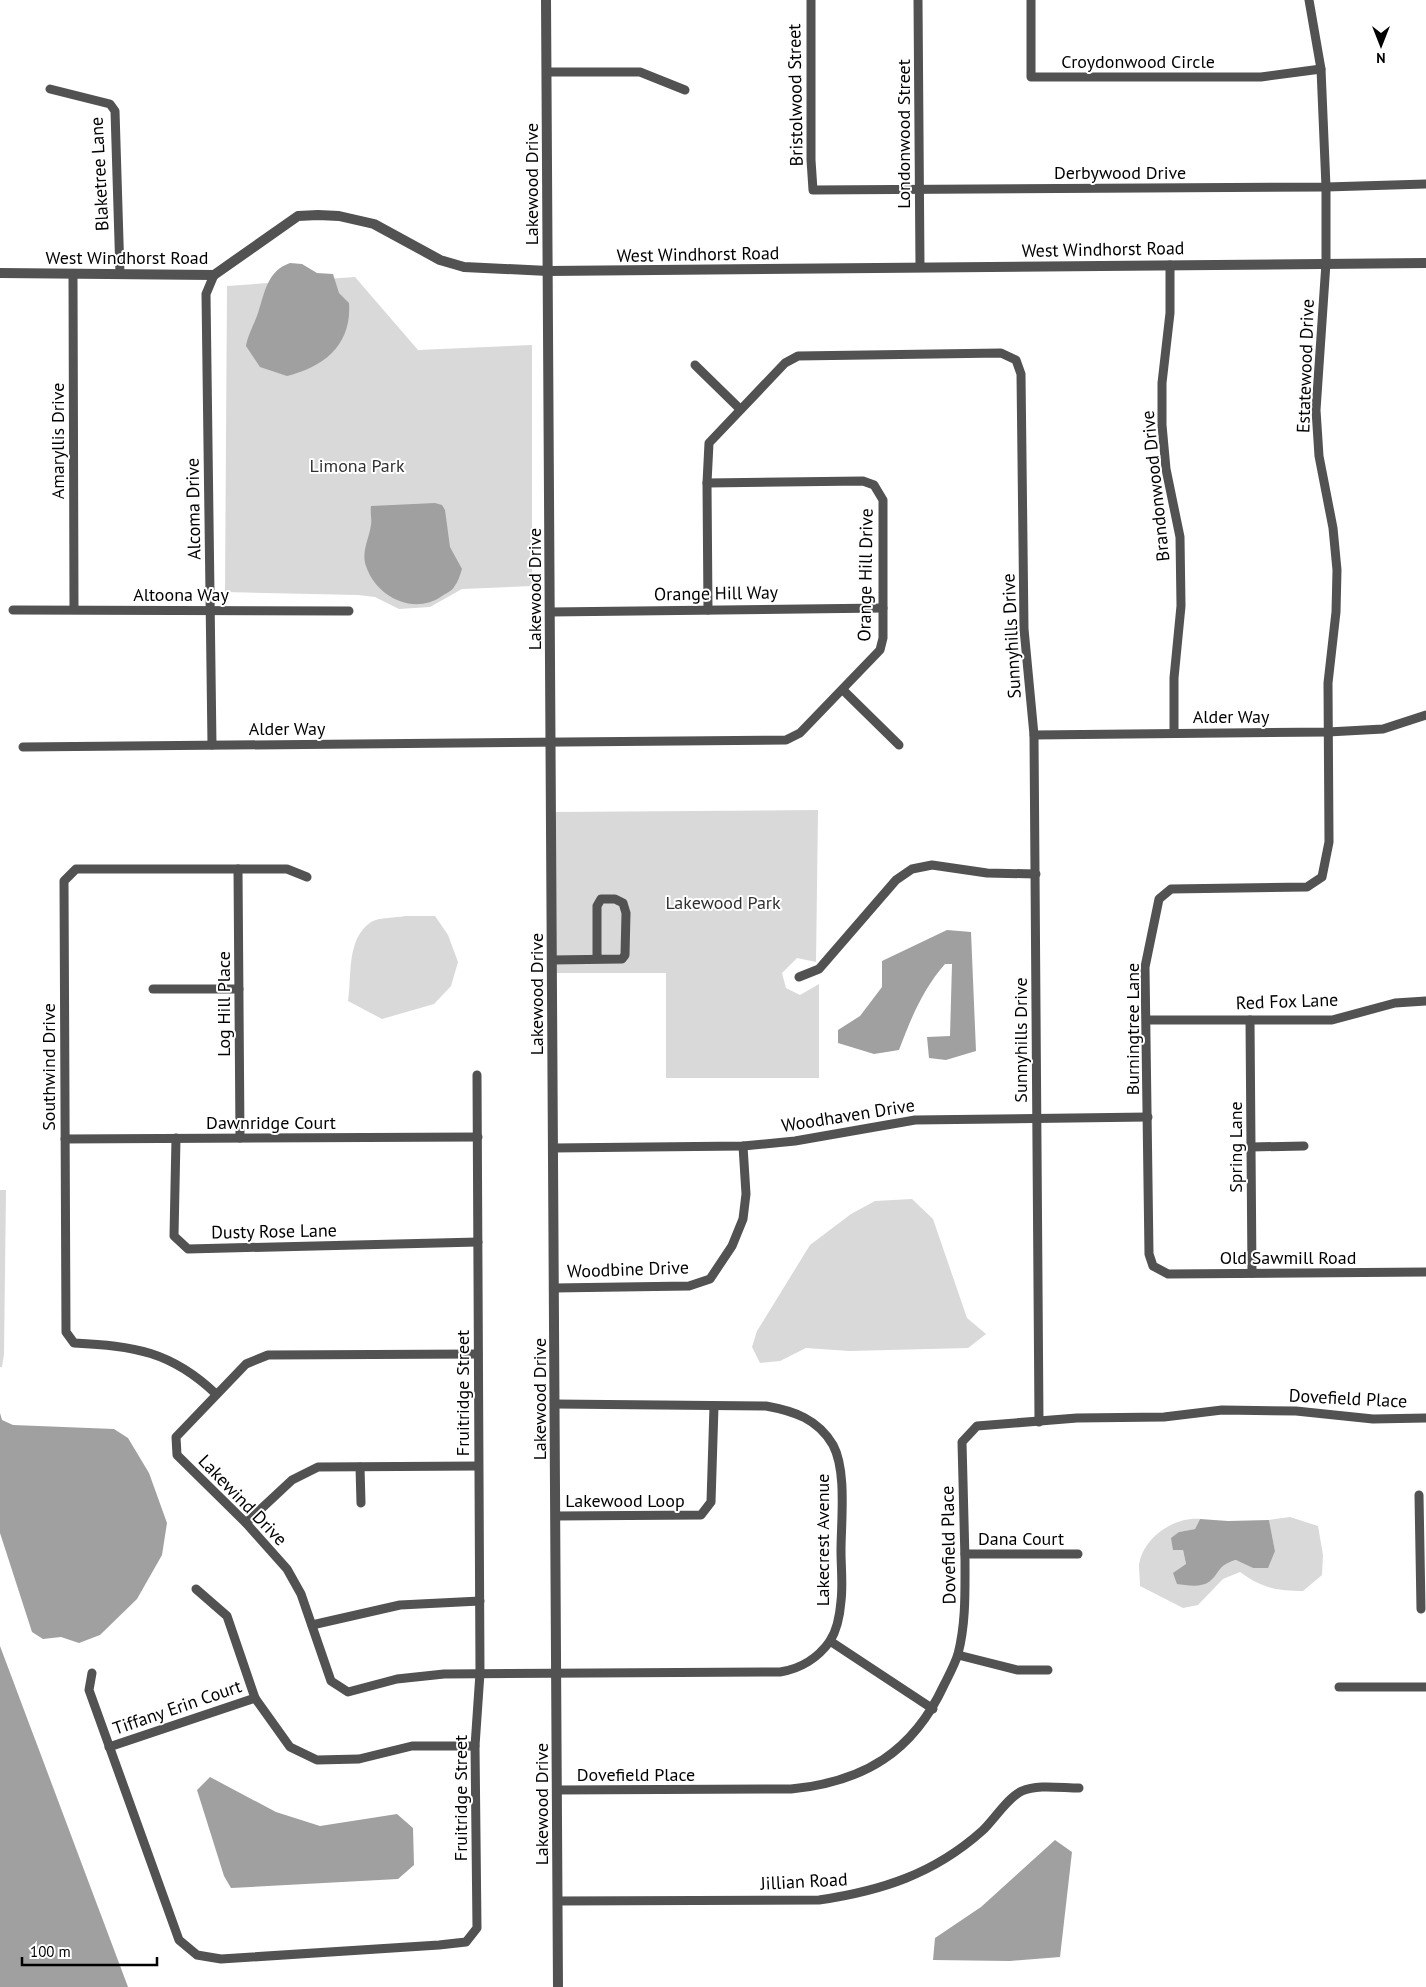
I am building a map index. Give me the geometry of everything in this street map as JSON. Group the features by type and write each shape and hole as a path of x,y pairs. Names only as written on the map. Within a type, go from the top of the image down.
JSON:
{"street":[{"name":"Lakewood Drive","path":"546,0 558,1987"},
{"name":"Bristolwood Street","path":"810,0 811,160 813,190"},
{"name":"Londonwood Street","path":"918,0 920,267"},
{"name":"Croydonwood Circle","path":"1031,0 1031,77 1261,77 1321,69"},
{"name":"Estatewood Drive","path":"1309,0 1321,69 1326,187 1326,263 1316,410 1319,456 1333,528 1337,570 1336,612 1328,683 1328,732"},
{"path":"547,72 640,72 685,90"},
{"name":"Blaketree Lane","path":"50,89 110,104 115,111 120,274"},
{"name":"Derbywood Drive","path":"813,190 1326,187 1426,184"},
{"name":"West Windhorst Road","path":"0,273 214,275 298,216 318,215 339,216 374,224 440,260 464,267 548,271 1426,263"},
{"name":"Brandonwood Drive","path":"1170,265 1170,313 1162,383 1162,424 1166,469 1180,537 1181,606 1174,678 1174,733"},
{"name":"Amaryllis Drive","path":"73,274 74,609"},
{"name":"Alcoma Drive","path":"212,745 206,294 214,275"},
{"name":"Sunnyhills Drive","path":"708,610 707,483 709,443 785,363 798,356 1001,354 1016,360 1022,374 1024,629 1034,735 1039,1422"},
{"path":"695,365 740,409"},
{"name":"Orange Hill Drive","path":"551,742 786,740 800,733 880,650 883,638 883,500 874,485 863,482 707,483"},
{"name":"Orange Hill Way","path":"550,612 883,608"},
{"name":"Altoona Way","path":"13,610 349,611"},
{"path":"843,690 899,745"},
{"name":"Alder Way","path":"1034,735 1328,732 1383,729 1426,715"},
{"name":"Burningtree Lane","path":"1153,1266 1149,1254 1145,967 1159,899 1172,889 1307,887 1322,877 1329,842 1328,732"},
{"name":"Alder Way","path":"23,747 551,742"},
{"path":"799,976 819,969 896,880 912,869 932,865 986,873 1036,874"},
{"name":"Southwind Drive","path":"216,1394 195,1374 161,1356 123,1346 74,1343 66,1332 64,882 76,869 287,869 307,876"},
{"name":"Log Hill Place","path":"238,869 240,1138"},
{"path":"552,960 622,959 625,955 626,913 623,903 615,899 600,900 597,906 597,959"},
{"path":"152,989 239,989"},
{"name":"Red Fox Lane","path":"1147,1020 1332,1020 1395,1003 1426,1001"},
{"name":"Spring Lane","path":"1250,1020 1252,1273"},
{"name":"Fruitridge Street","path":"92,1673 89,1690 179,1940 197,1956 221,1959 466,1942 477,1928 475,1746 480,1673 480,1601 477,1075"},
{"name":"Woodhaven Drive","path":"554,1148 743,1146 795,1141 915,1120 1148,1117"},
{"name":"Dawnridge Court","path":"65,1139 478,1137"},
{"name":"Dusty Rose Lane","path":"176,1138 174,1236 188,1249 478,1242"},
{"name":"Woodbine Drive","path":"554,1288 689,1286 710,1279 732,1246 743,1219 746,1194 743,1146"},
{"path":"1251,1147 1304,1146"},
{"name":"Old Sawmill Road","path":"1153,1266 1168,1274 1426,1272"},
{"name":"Lakewind Drive","path":"478,1354 268,1355 246,1364 176,1437 177,1455 246,1523 286,1569 300,1594 331,1681 348,1692 398,1678 480,1673 556,1672"},
{"name":"Lakecrest Avenue","path":"555,1404 766,1406 792,1411 816,1424 833,1446 841,1476 842,1600 837,1624 830,1641 808,1663 796,1670 780,1672 556,1672"},
{"name":"Lakewood Loop","path":"556,1516 701,1515 711,1502 714,1406"},
{"name":"Dovefield Place","path":"557,1790 791,1789 822,1786 855,1776 884,1759 910,1737 933,1709 958,1655 965,1611 962,1442 977,1426 1077,1418 1164,1417 1222,1410 1296,1411 1373,1419 1426,1418"},
{"path":"360,1466 361,1503"},
{"path":"246,1523 292,1480 318,1467 478,1466"},
{"path":"1419,1495 1423,1549 1421,1609"},
{"name":"Dana Court","path":"965,1554 1078,1554"},
{"path":"196,1589 227,1616 255,1698 290,1748 317,1760 359,1759 412,1746 475,1746"},
{"path":"312,1625 400,1605 480,1601"},
{"path":"830,1641 933,1709"},
{"path":"958,1655 1018,1670 1048,1670"},
{"path":"1339,1687 1426,1687"},
{"name":"Tiffany Erin Court","path":"109,1748 255,1698"},
{"name":"Jillian Road","path":"558,1901 820,1900 860,1894 906,1880 947,1858 981,1831 1020,1791 1031,1788 1079,1788"}],"green space":[{"name":"Limona Park","path":"355,277 418,350 532,345 532,586 462,589 430,607 399,609 375,597 358,595 225,592 227,286"},
{"name":"Lakewood Park","path":"818,810 816,962 797,958 782,973 786,988 800,995 819,984 819,1078 666,1078 666,973 556,973 556,812"},
{"path":"405,916 435,916 448,935 458,962 451,986 434,1004 382,1019 348,1001 354,948 357,938 363,929 374,920"},
{"path":"0,1190 6,1190 4,1354 2,1367 0,1367"},
{"path":"912,1199 933,1219 967,1318 986,1334 968,1348 849,1351 806,1348 780,1361 760,1363 752,1347 757,1331 810,1245 851,1214 875,1201"},
{"path":"1290,1517 1318,1526 1323,1555 1322,1575 1303,1591 1270,1588 1255,1582 1240,1572 1223,1579 1198,1605 1183,1608 1140,1586 1139,1565 1146,1546 1161,1531 1170,1526 1190,1519 1200,1519 1195,1529 1179,1532 1186,1564 1208,1583 1223,1564 1237,1560 1253,1568 1275,1551 1269,1520"}],"shaded area":[{"path":"290,263 302,264 317,273 333,274 339,293 349,303 349,318 341,342 333,352 313,367 287,376 260,367 246,346 268,283 276,271"},
{"path":"435,503 442,505 445,510 450,547 462,569 459,578 452,590 431,602 420,604 397,600 378,587 366,566 364,556 371,525 371,506"},
{"path":"947,930 971,932 976,1051 946,1060 929,1058 927,1037 950,1036 952,964 945,964 930,983 913,1015 899,1050 874,1054 838,1043 838,1030 860,1016 882,987 882,961"},
{"path":"0,1413 2,1420 13,1425 114,1429 128,1438 149,1473 167,1523 162,1555 137,1599 100,1635 79,1643 61,1637 43,1639 32,1632 0,1533"},
{"path":"1200,1519 1228,1521 1269,1520 1275,1551 1268,1568 1253,1568 1236,1560 1225,1564 1205,1584 1193,1586 1177,1584 1173,1573 1186,1564 1183,1550 1173,1550 1171,1538 1179,1532 1195,1529"},
{"path":"0,1646 128,1987 0,1987"},
{"path":"210,1777 276,1812 320,1826 397,1814 413,1828 414,1865 398,1879 231,1888 224,1876 197,1790"},
{"path":"1055,1840 1072,1852 1060,1957 1010,1961 933,1960 935,1938 981,1907"}]}
